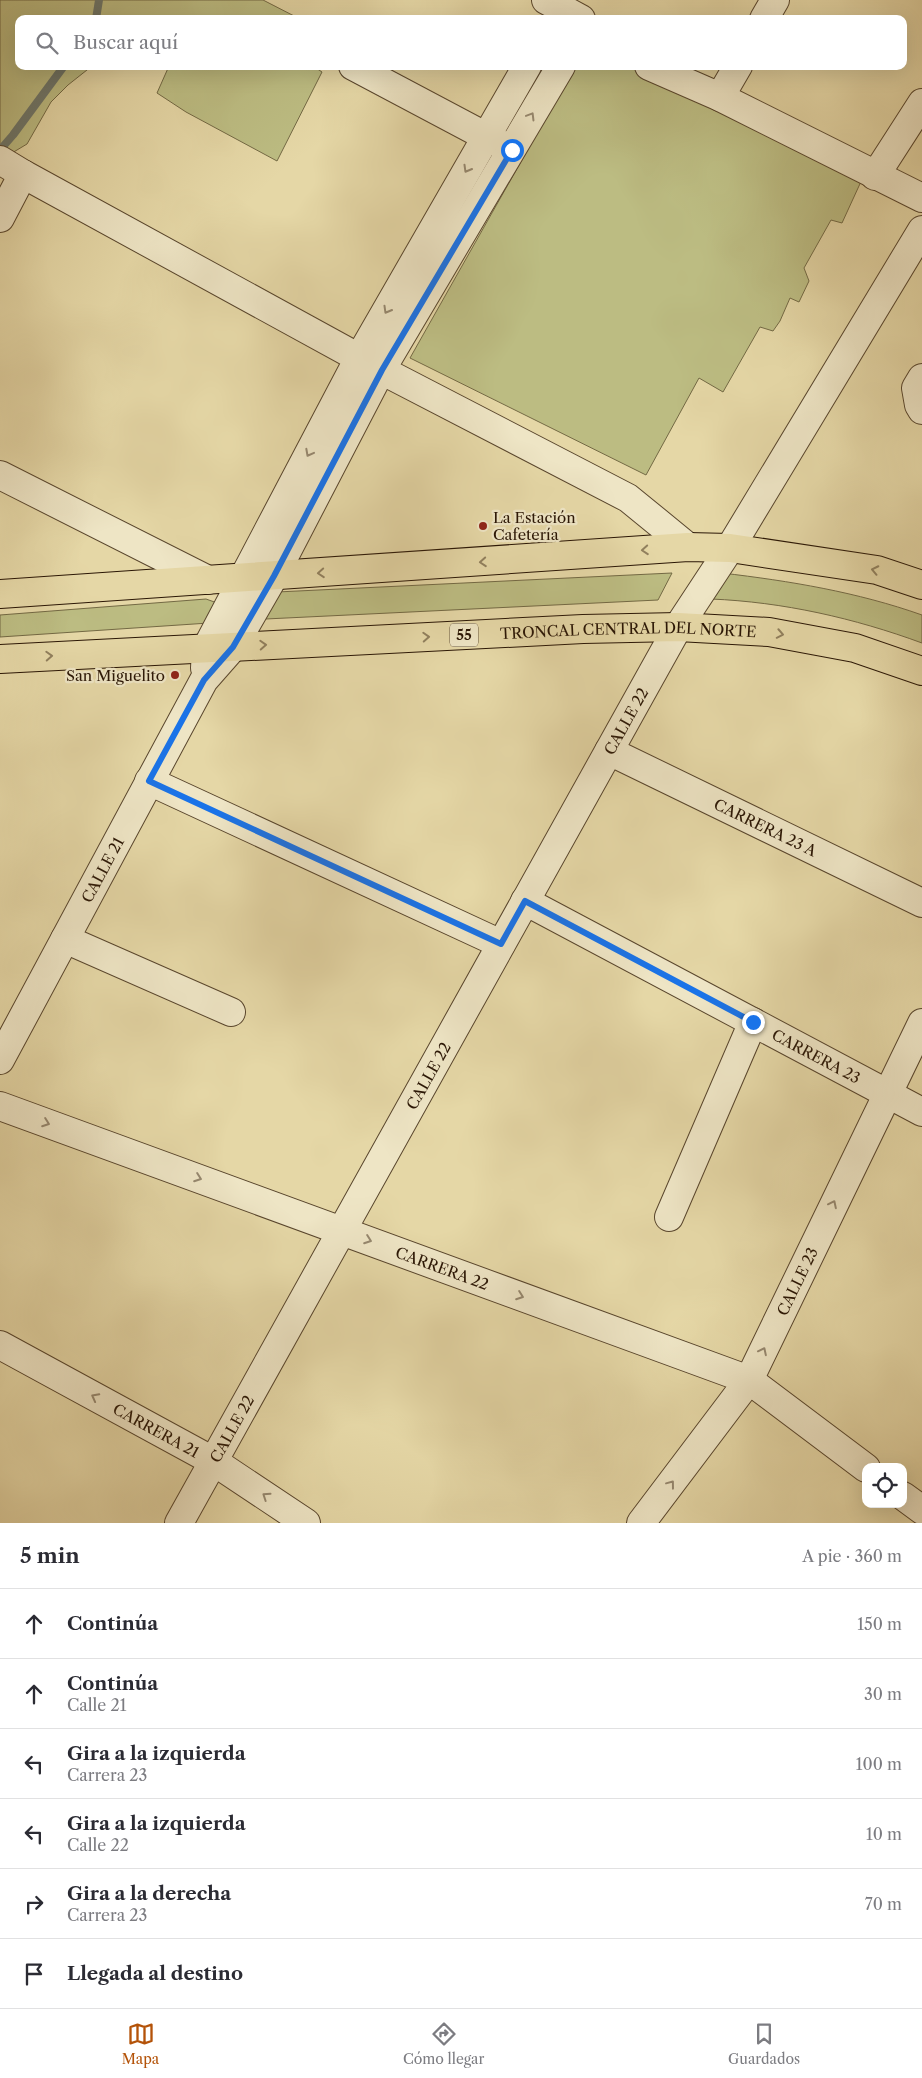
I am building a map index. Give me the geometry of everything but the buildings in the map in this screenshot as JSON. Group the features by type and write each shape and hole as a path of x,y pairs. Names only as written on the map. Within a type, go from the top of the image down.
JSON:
{"highway":[{"path":"0,594 688,547 730,548 878,570 922,584"},
{"name":"TRONCAL CENTRAL DEL NORTE","path":"0,659 678,627 769,632 855,648 922,671"}],"street":[{"path":"546,0 573,15"},
{"path":"583,15 592,0"},
{"path":"766,15 775,0"},
{"path":"361,70 512,150"},
{"path":"204,680 233,647 274,576 370,364 486,136 525,70"},
{"path":"204,680 206,648 244,578 370,364 512,150 559,70"},
{"path":"658,70 720,97 922,198"},
{"path":"720,97 736,70"},
{"path":"876,176 922,103"},
{"path":"0,218 10,166 370,364 628,498 688,547"},
{"name":"CALLE 22","path":"179,1523 678,627 730,548 922,230"},
{"path":"922,378 916,388 919,406 922,410"},
{"path":"0,475 208,580"},
{"name":"CALLE 21","path":"0,1060 204,680"},
{"name":"CARRERA 23 A","path":"609,751 922,903"},
{"path":"149,781 501,944"},
{"name":"CARRERA 23","path":"525,901 922,1112"},
{"path":"65,939 231,1012"},
{"path":"669,1217 753,1022"},
{"name":"CALLE 23","path":"641,1523 749,1380 922,1022"},
{"name":"CARRERA 22","path":"0,1106 749,1380 862,1465"},
{"name":"CARRERA 21","path":"0,1345 213,1461 306,1523"},
{"path":"907,1499 922,1510"}],"green space":[{"path":"0,0 263,0 292,15 15,15 15,70 87,70 51,102 27,144 12,153 0,147"},
{"path":"167,70 319,70 322,72 277,161 186,112 157,93"},
{"path":"573,70 645,70 864,175 842,223 831,220 804,268 809,281 799,302 790,298 780,321 773,331 760,327 723,392 699,378 646,475 410,358"},
{"path":"672,573 658,600 245,620 256,593"},
{"path":"722,573 823,588 873,600 922,615 922,643 870,626 818,613 765,604 711,599"},
{"path":"206,599 220,604 209,623 0,637 0,615"}],"waterway":[{"path":"97,15 99,0"},
{"path":"0,150 61,70"}],"place":[{"name":"La Estación Cafetería","path":"483,526"},
{"name":"San Miguelito","path":"175,675"}],"route":[{"path":"512,150 382,370 274,576 233,647 204,680 149,781 501,944 525,901 753,1022"}]}
